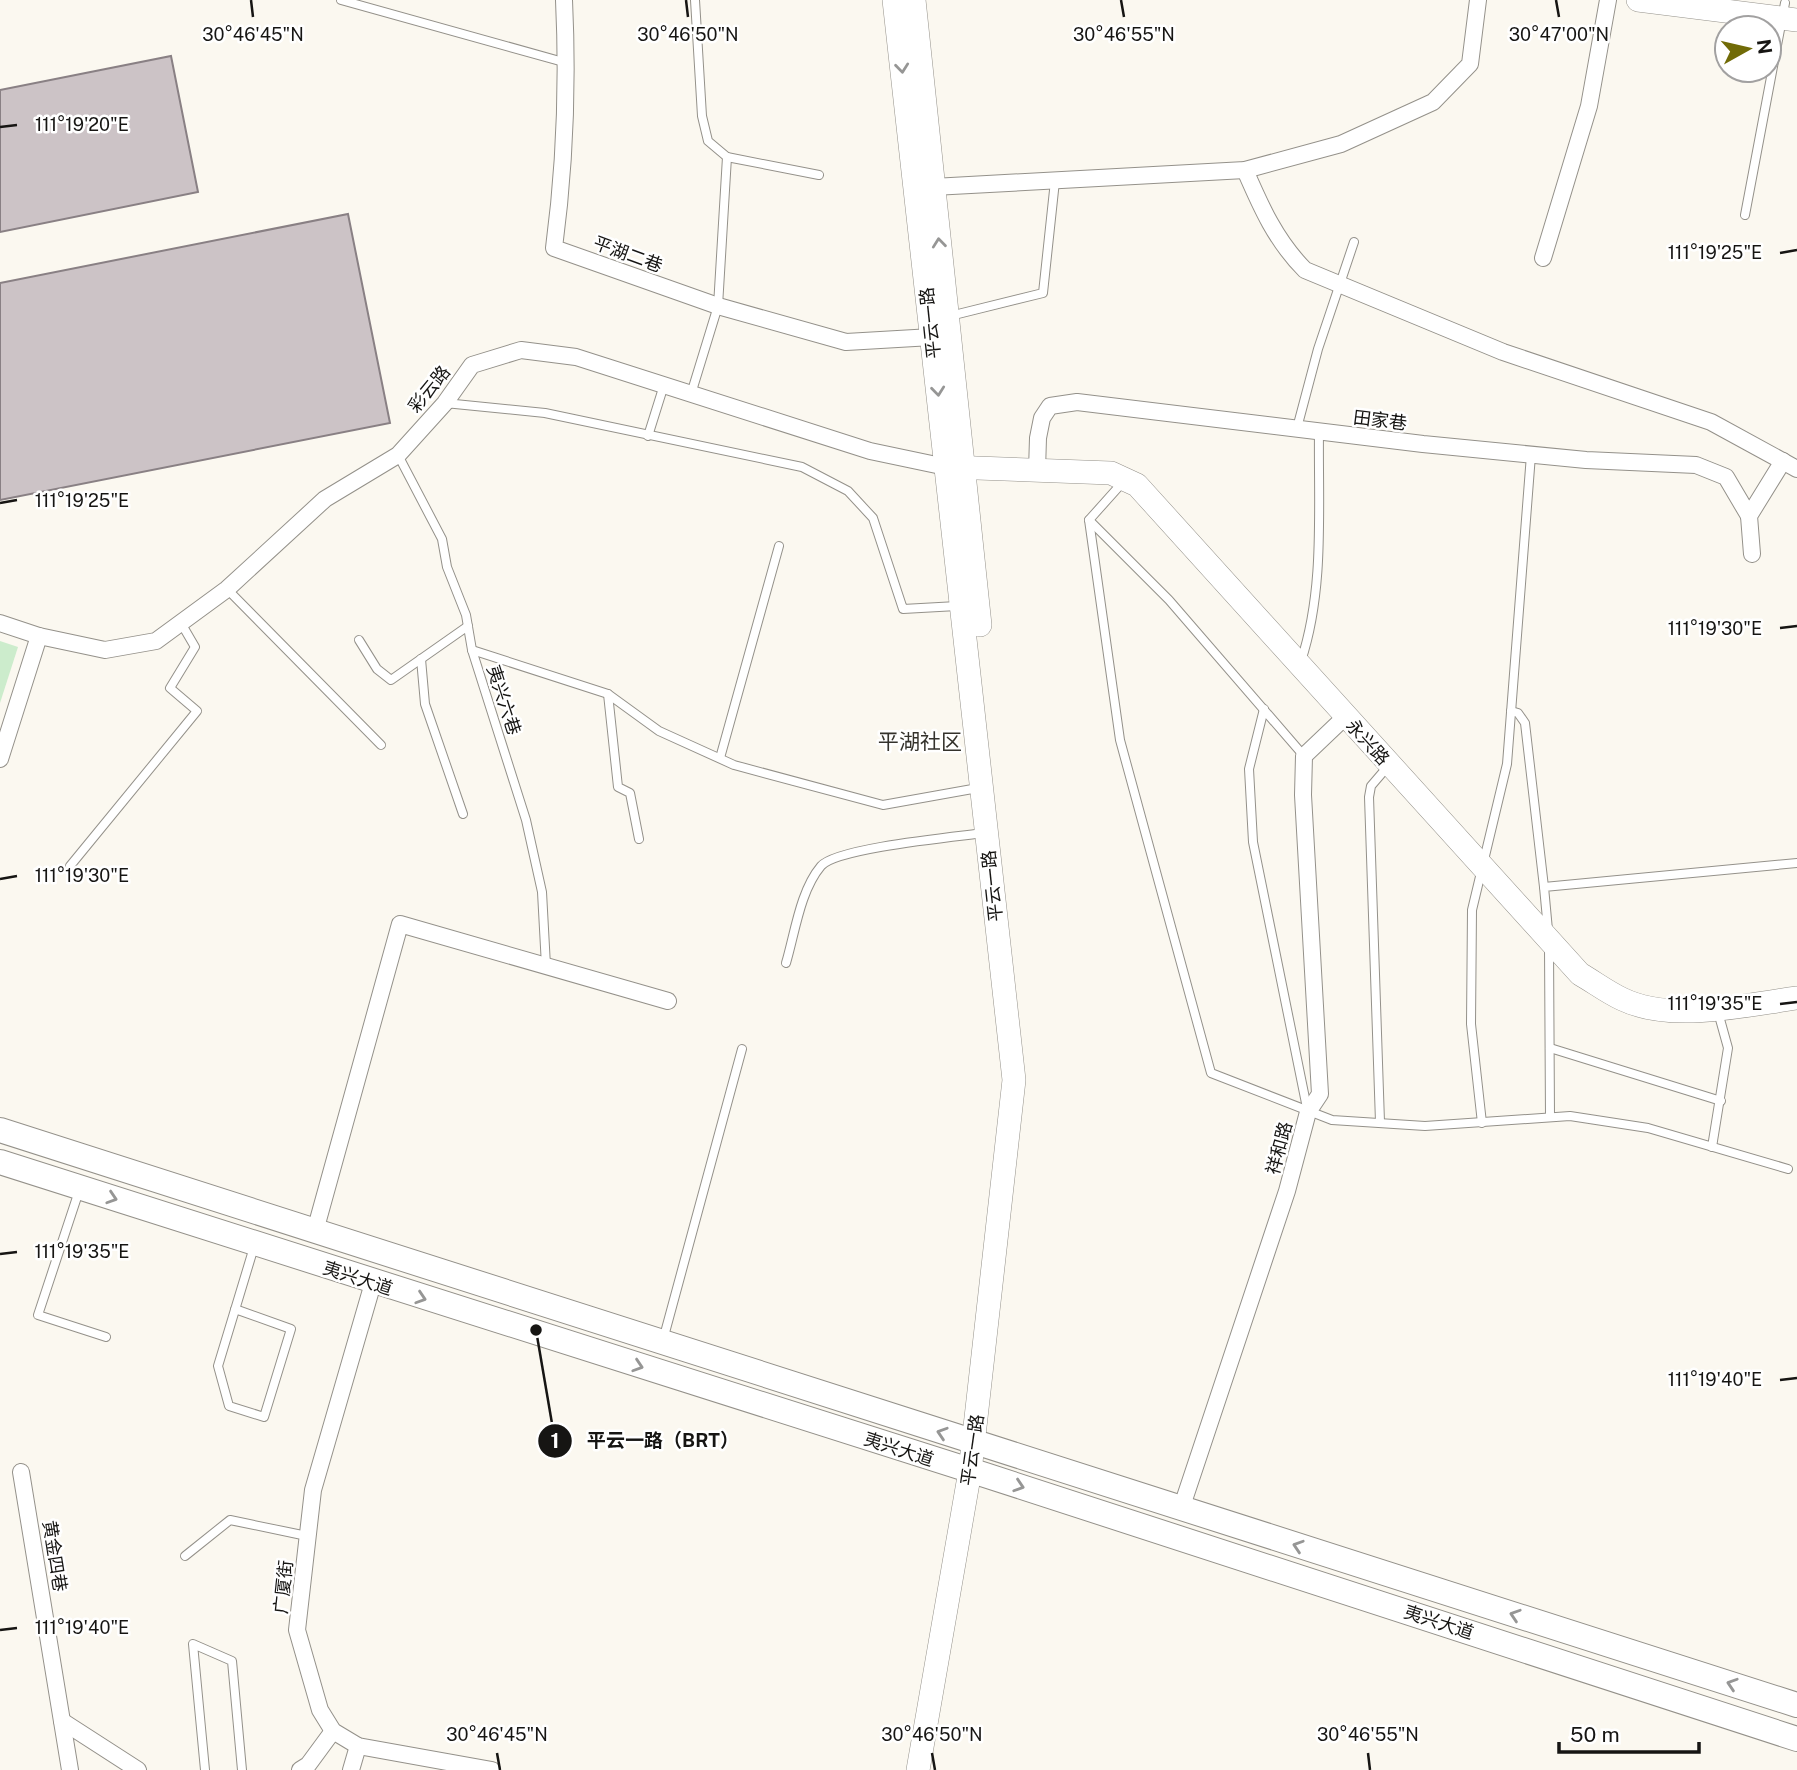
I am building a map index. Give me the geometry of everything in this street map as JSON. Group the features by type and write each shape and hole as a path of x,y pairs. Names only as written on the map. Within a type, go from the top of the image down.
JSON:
{"main road":[{"name":"平云一路","path":"894,0 932,337 954,467 1028,1084 982,1446 918,1770"},
{"name":"平云一路","path":"914,0 947,316 961,606 1014,1080 982,1446"},
{"path":"1638,0 1785,9"},
{"name":"永兴路","path":"954,467 1111,473 1137,485 1299,667 1580,974 1624,1000 1674,1011 1717,1009 1797,998"},
{"name":"夷兴大道","path":"0,1130 1797,1705"},
{"name":"夷兴大道","path":"0,1162 373,1283 977,1473 1797,1739"},
{"name":"平云一路","path":"933,1770 977,1473"}],"street":[{"name":"平湖二巷","path":"564,0 567,63 564,176 554,248 718,306 846,342 932,337"},
{"path":"933,187 1245,170 1341,144 1433,102 1470,64 1478,0"},
{"path":"1543,258 1589,106 1608,0"},
{"path":"1245,170 1264,215 1286,251 1305,270 1340,287 1503,352 1711,422 1790,465 1749,516"},
{"name":"彩云路","path":"0,623 39,636 105,650 156,641 227,589 324,499 398,455 445,403 472,365 521,350 576,357 870,451 954,467"},
{"name":"田家巷","path":"1037,470 1040,428 1050,406 1077,402 1531,455 1696,465 1726,477 1749,516 1752,554"},
{"path":"0,759 39,636"},
{"path":"1304,756 1345,717"},
{"name":"祥和路","path":"1181,1509 1287,1191 1308,1112 1320,1094 1303,795 1304,756"},
{"path":"315,1231 400,924 668,1002"},
{"name":"广厦街","path":"333,1731 320,1710 297,1630 313,1490 373,1283"},
{"name":"黄金四巷","path":"21,1472 70,1770"},
{"path":"62,1721 138,1770"},
{"path":"300,1770 309,1765 333,1731 358,1746 492,1770"},
{"path":"351,1770 358,1746"}],"lane":[{"path":"341,0 567,63"},
{"path":"695,0 702,116 708,141 727,157 819,175"},
{"path":"1745,215 1785,9"},
{"path":"691,394 718,306 727,157"},
{"path":"947,316 1043,293 1055,181"},
{"path":"1297,428 1354,242"},
{"path":"648,436 664,385"},
{"path":"445,403 545,413 802,467 848,491 873,518 903,609 961,606"},
{"path":"1299,667 1311,630 1315,596 1319,431"},
{"name":"夷兴六巷","path":"398,455 442,539 447,567 468,626 472,650 526,820 542,892 546,966"},
{"path":"1482,1123 1471,1024 1472,910 1507,764 1531,455"},
{"path":"1125,480 1089,520 1098,603 1120,740 1211,1073 1332,1120 1425,1126 1570,1116 1648,1128 1788,1170"},
{"path":"1089,520 1168,600 1304,756"},
{"path":"720,758 779,546"},
{"path":"227,589 381,745"},
{"path":"70,866 197,711 170,688 195,647 181,623"},
{"path":"359,640 377,669 391,680 468,626"},
{"path":"472,650 608,694 659,731 720,758 883,805 982,787"},
{"path":"421,659 425,704 463,814"},
{"path":"608,694 618,787 630,793 639,839"},
{"path":"1264,709 1249,769 1253,842 1308,1112"},
{"path":"1511,711 1518,713 1525,723 1544,887 1549,941 1550,1117"},
{"path":"1380,1122 1369,797 1371,786 1389,765"},
{"path":"786,963 807,890 822,864 849,853 986,832"},
{"path":"1544,887 1797,863"},
{"path":"1712,1147 1728,1048 1717,1009"},
{"path":"1550,1048 1721,1101"},
{"path":"663,1342 742,1049"},
{"path":"79,1188 38,1315 106,1337"},
{"path":"235,1309 291,1329 264,1417 229,1406 218,1366 235,1309 255,1244"},
{"path":"185,1556 230,1520 307,1536"},
{"path":"205,1770 193,1644 232,1661 242,1770"}],"green space":[{"path":"0,641 18,647 0,703"}],"building":[{"path":"171,56 198,192 0,232 0,90"},
{"path":"348,214 390,423 0,500 0,283"}],"place":[{"name":"平云一路（BRT）","path":"536,1330"}],"district":[{"name":"平湖社区","path":"920,741"}]}
